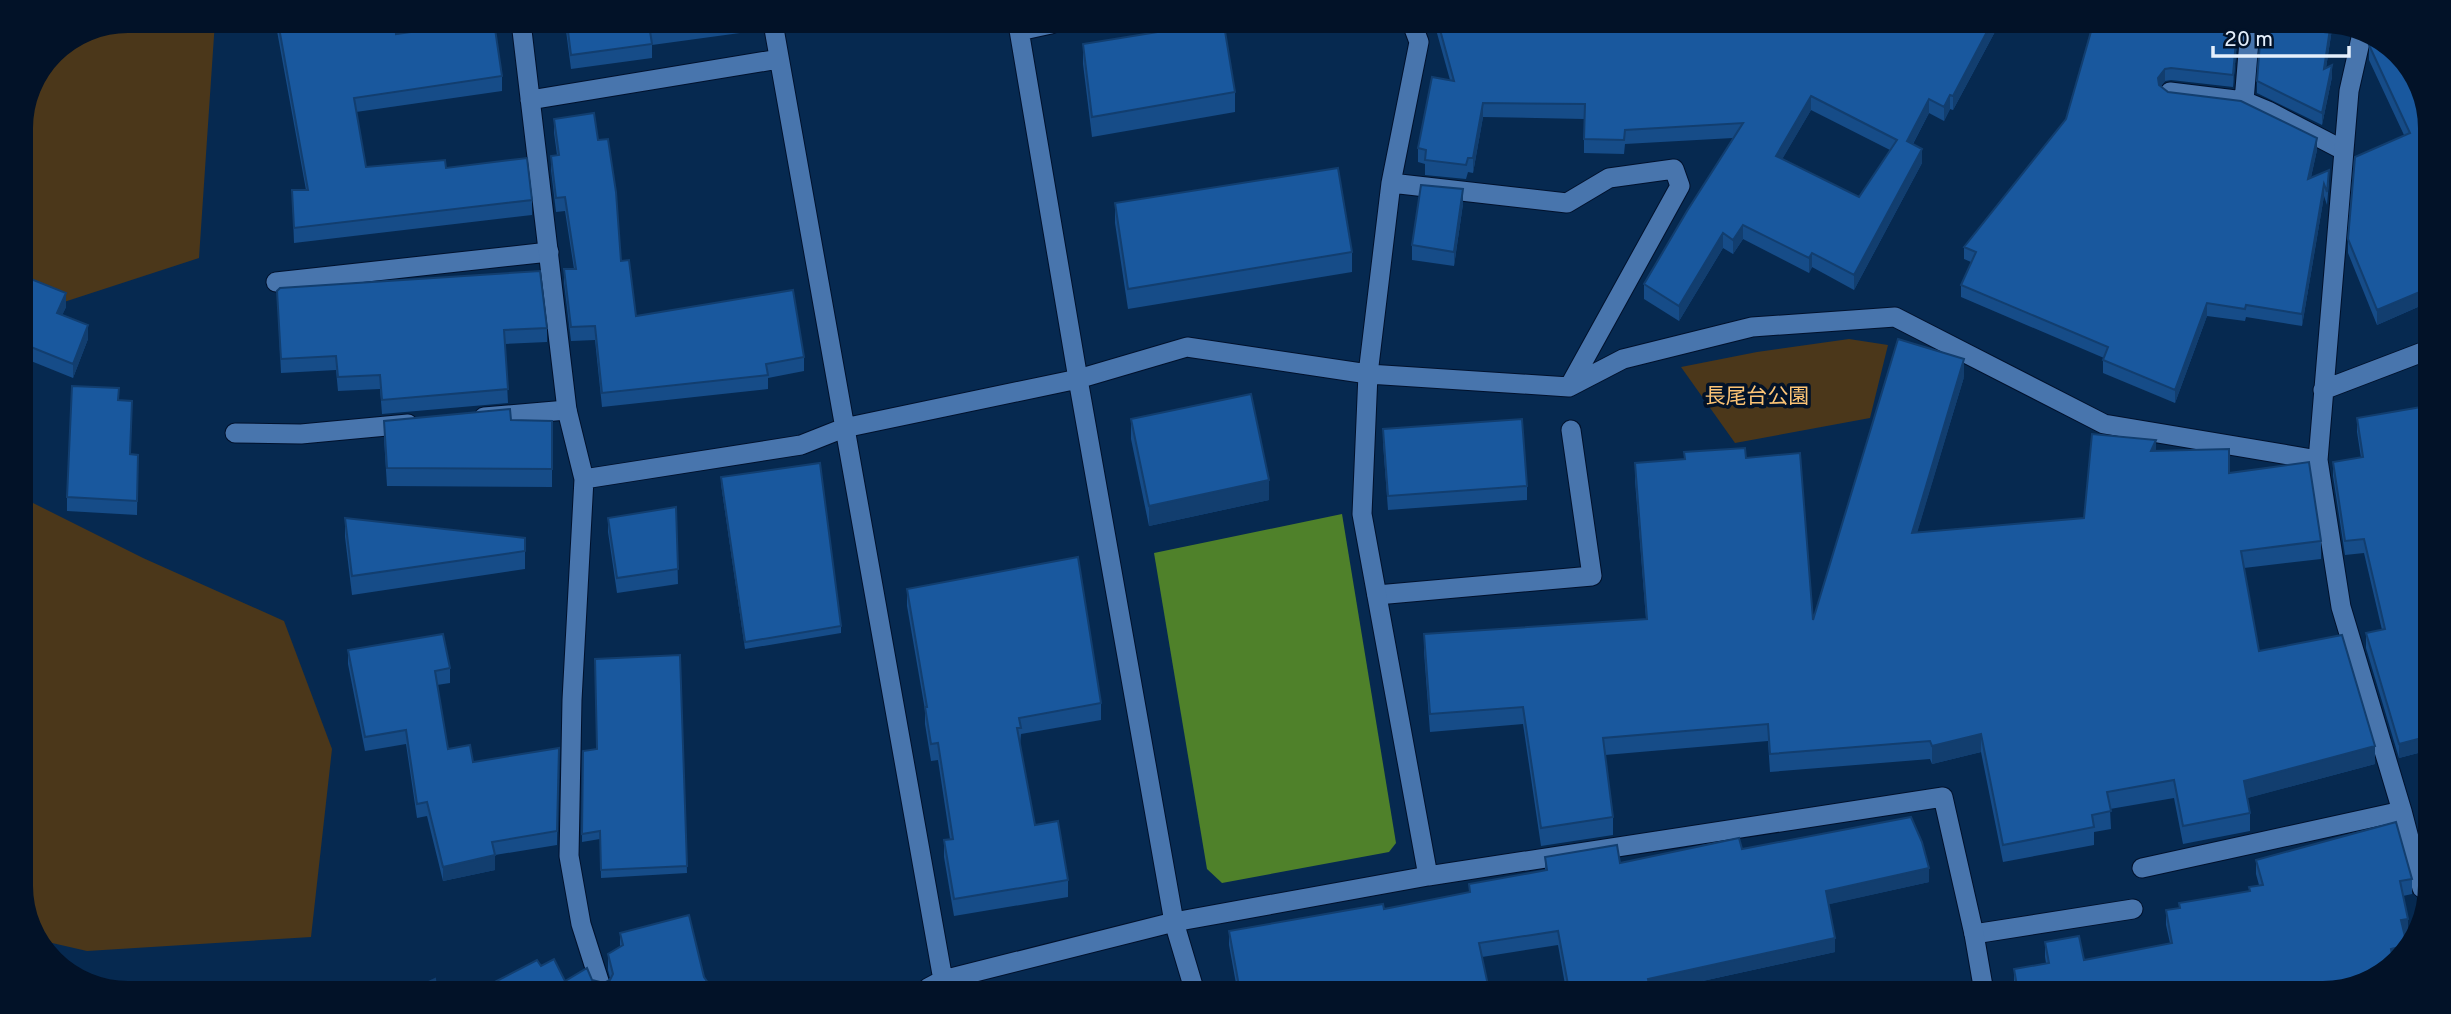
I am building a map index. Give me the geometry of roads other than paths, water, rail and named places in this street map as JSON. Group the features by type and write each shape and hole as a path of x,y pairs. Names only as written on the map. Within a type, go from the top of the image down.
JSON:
{"street":[{"path":"522,33 567,410 584,479 572,701 569,856 581,924 599,981"},
{"path":"775,33 844,428 935,981"},
{"path":"1020,33 1174,922 1192,981"},
{"path":"1416,33 1419,42 1391,183 1368,374 1362,514 1428,876"},
{"path":"2244,101 2250,33"},
{"path":"2360,41 2349,91 2343,150 2318,460 2341,607 2418,873"},
{"path":"530,100 779,59"},
{"path":"2170,92 2244,101 2343,150"},
{"path":"1391,183 1567,202 1609,178 1674,169 1679,186 1569,387"},
{"path":"276,282 549,252"},
{"path":"584,479 802,445 844,428 1078,379 1187,347 1368,374 1569,387 1623,359 1752,327 1895,317 2104,424 2318,460"},
{"path":"2323,390 2418,354"},
{"path":"461,419 567,410"},
{"path":"235,433 301,434 421,423"},
{"path":"1377,595 1592,576 1571,430"},
{"path":"947,981 1174,922 1428,876 1943,797 1982,981"},
{"path":"2142,868 2402,811"},
{"path":"1974,934 2133,909"}],"park label":[{"name":"長尾台公園","path":"1757,396"}]}
